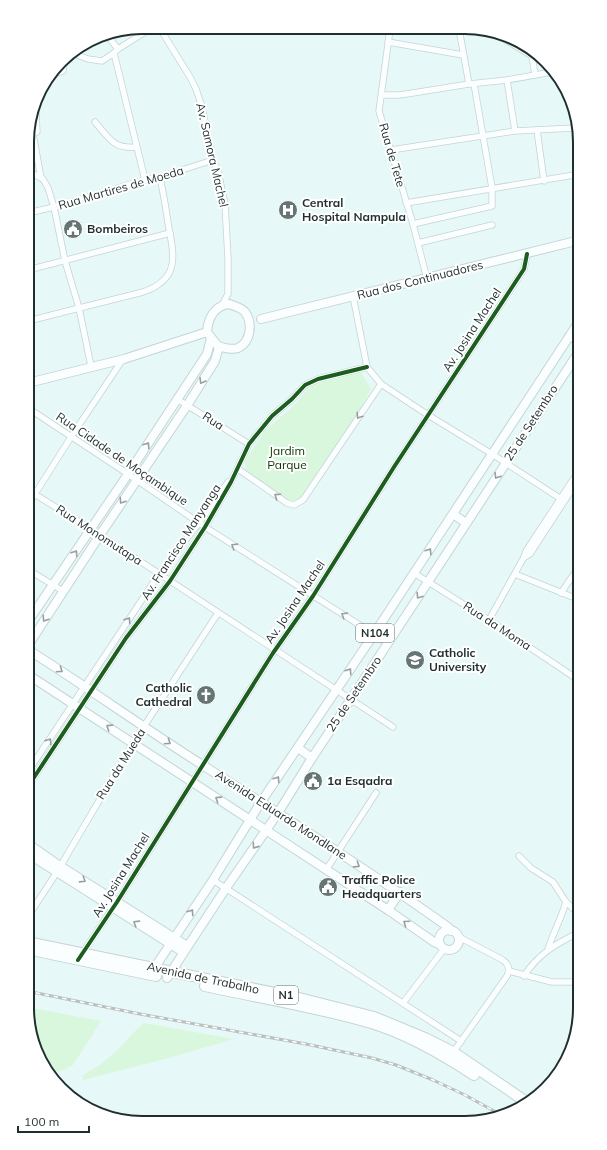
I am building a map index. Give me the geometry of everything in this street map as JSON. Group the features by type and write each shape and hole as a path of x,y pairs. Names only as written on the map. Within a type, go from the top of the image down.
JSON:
{"highway":[{"name":"Avenida de Trabalho","path":"34,944 80,957"},
{"name":"Avenida de Trabalho","path":"34,950 80,957 168,974 248,992 298,1001 373,1020 417,1042 451,1055 523,1100"},
{"name":"Avenida de Trabalho","path":"451,1055 517,1103"}],"main road":[{"name":"Rua dos Continuadores","path":"260,319 573,242"},
{"path":"34,613 54,586 207,354 209,335 208,321 212,315 222,305 229,304 260,319 244,343 238,348 231,349 220,347 209,335"},
{"path":"246,313 250,323 250,333"},
{"name":"25 de Setembro","path":"171,941 212,880 261,802 374,634 573,331"},
{"path":"34,381 124,359 209,335"},
{"path":"34,637 136,480 188,404 215,361 220,347"},
{"name":"25 de Setembro","path":"168,974 278,812 573,360"},
{"path":"531,396 544,404"},
{"path":"453,514 466,523"},
{"name":"Avenida Eduardo Mondlane","path":"34,653 202,765 278,812 400,892 454,933"},
{"name":"Avenida Eduardo Mondlane","path":"34,679 441,946"},
{"path":"298,748 312,758"},
{"path":"34,849 58,869"},
{"path":"34,856 58,869 185,949"},
{"path":"388,910 400,892"},
{"path":"447,931 454,933 458,942 456,947 450,950 441,946 439,939 441,934 447,931"},
{"name":"N104","path":"152,971 171,941"}],"street":[{"path":"77,55 88,59 102,61 141,34"},
{"name":"Av. Samora Machel","path":"163,34 196,88 218,171 225,204 228,294"},
{"name":"Rua de Tete","path":"389,34 380,111 413,224 427,279"},
{"path":"413,224 492,206 492,188 484,135 459,34"},
{"path":"109,39 116,51 136,147 145,180"},
{"path":"388,42 463,55"},
{"path":"532,58 535,75"},
{"path":"382,95 400,95 547,73"},
{"path":"507,80 515,131"},
{"path":"35,133 37,132 36,121"},
{"path":"95,122 114,144 126,148 136,147"},
{"path":"391,150 515,131 572,128"},
{"path":"537,130 544,181"},
{"path":"34,140 41,178"},
{"name":"Rua Martires de Moeda","path":"34,212 160,177 214,160"},
{"path":"34,174 43,179 48,188 54,207 65,261 79,308 91,366"},
{"path":"406,203 573,175"},
{"path":"34,319 143,292 152,289 165,280 170,271 174,255 160,177"},
{"path":"418,243 492,225"},
{"path":"34,269 170,234"},
{"name":"Av. Josina Machel","path":"80,957 115,905 275,651 313,596 428,415 524,269 527,254"},
{"path":"222,305 228,294"},
{"path":"228,294 235,306"},
{"path":"353,296 367,367 380,384 562,500"},
{"path":"34,494 124,359"},
{"name":"Av. Francisco Manyanga","path":"34,763 88,689 110,662 126,638 170,581 222,500 248,444 272,416 292,399 305,385 318,379 367,367"},
{"path":"238,468 287,502 294,505 303,500 380,384"},
{"name":"Rua","path":"178,399 188,404 248,444"},
{"name":"Rua Cidade de Moçambique","path":"34,412 205,527 388,643"},
{"name":"Av. Francisco Manyanga","path":"88,689 103,657 159,574 199,523 238,468"},
{"path":"489,620 524,557 530,554 536,539 573,480"},
{"path":"562,500 573,486"},
{"name":"Rua Monomutapa","path":"34,494 91,529 393,727"},
{"path":"34,573 63,591"},
{"name":"Rua da Moma","path":"414,573 489,620 573,676"},
{"path":"515,574 573,597"},
{"path":"561,593 573,575"},
{"name":"Rua da Mueda","path":"34,907 133,743 218,613"},
{"path":"119,633 126,638"},
{"path":"103,657 110,662"},
{"name":"Av. Francisco Manyanga","path":"34,776 76,706"},
{"path":"326,870 376,793"},
{"path":"519,856 532,868 553,882 566,902 573,908"},
{"path":"212,880 461,1040"},
{"path":"548,949 566,902"},
{"path":"451,1055 509,971 508,964 503,960 454,933"},
{"path":"524,976 530,966 548,949 573,936"},
{"path":"403,1003 441,946"},
{"path":"509,971 552,982 573,982"}],"green space":[{"name":"Jardim Parque","path":"361,372 371,389 358,413 299,499 292,501 276,492 246,470 245,461 265,431 292,407 312,385"},
{"path":"34,1008 101,1021 73,1065 55,1072 45,1056 36,1029"},
{"path":"144,1023 234,1039 83,1080 82,1076 101,1064 119,1049"}],"railway":[{"path":"34,992 372,1058 396,1065 433,1080 495,1111"}],"cycle path":[{"path":"78,960 117,902 273,653 313,596 394,467 524,269 527,254"},
{"path":"34,777 126,638 170,581 205,527 231,482 249,444 272,416 292,399 305,385 318,379 367,367"}],"place":[{"name":"Central Hospital Nampula","path":"288,210"},
{"name":"Bombeiros","path":"73,229"},
{"name":"Catholic University","path":"415,660"},
{"name":"Catholic Cathedral","path":"206,695"},
{"name":"1a Esqadra","path":"313,781"},
{"name":"Traffic Police Headquarters","path":"328,887"}]}
